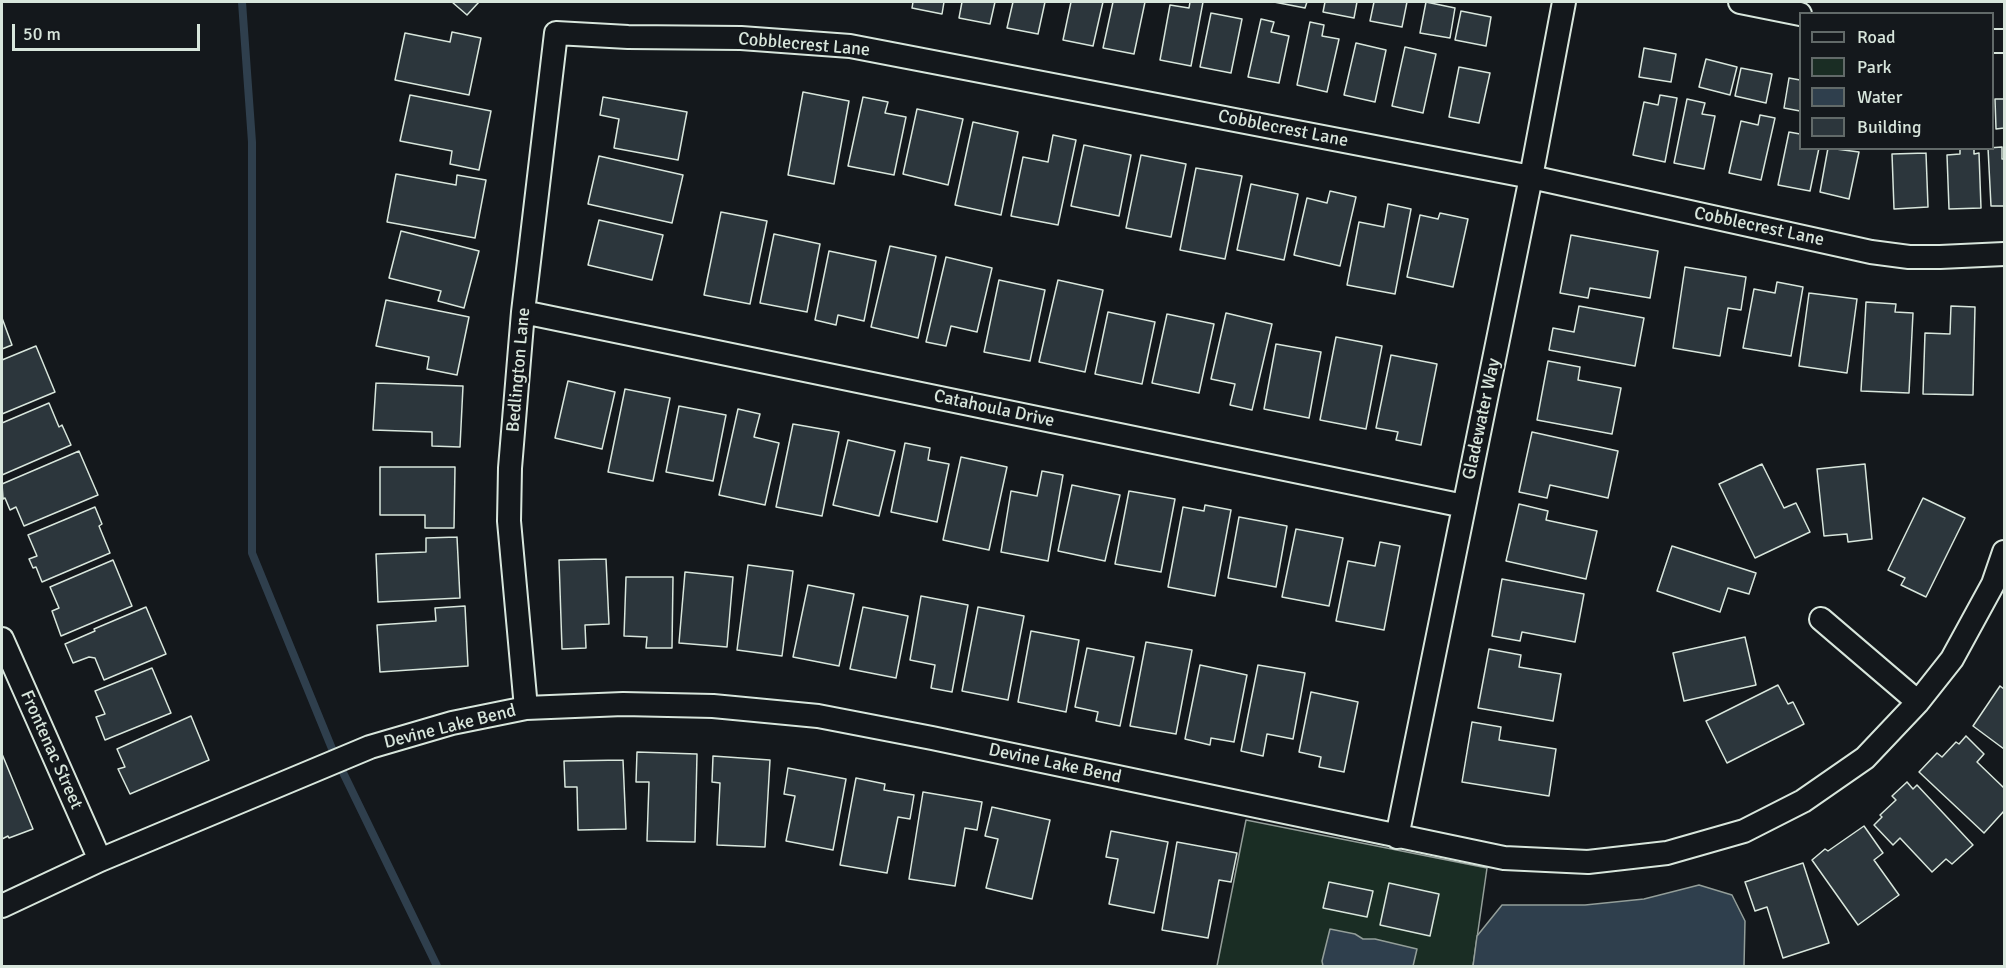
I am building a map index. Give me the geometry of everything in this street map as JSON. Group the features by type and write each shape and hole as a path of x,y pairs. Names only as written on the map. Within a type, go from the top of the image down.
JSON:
{"street":[{"name":"Gladewater Way","path":"1397,837 1531,177 1564,2"},
{"path":"1740,2 1799,14"},
{"name":"Cobblecrest Lane","path":"556,33 628,37 741,38 850,45 1531,177 1871,252 1909,257 2004,254"},
{"name":"Bedlington Lane","path":"526,708 509,521 510,468 523,312 556,33"},
{"name":"Catahoula Drive","path":"523,312 1464,506"},
{"name":"Devine Lake Bend","path":"2,906 100,860 370,747 452,723 526,708 623,704 712,706 818,716 944,740 1504,858 1588,862 1667,853 1744,831 1803,801 1864,758 1918,702 1952,659 1994,584 2004,552"},
{"path":"1821,618 1918,702"},
{"name":"Frontenac Street","path":"2,639 100,860"}],"green space":[{"path":"1246,820 1487,868 1473,966 1217,966"}],"water":[{"path":"1699,885 1732,895 1745,921 1744,966 1473,966 1477,936 1502,905 1585,905 1644,899"},
{"path":"1330,929 1355,934 1363,939 1375,939 1417,949 1413,966 1323,966 1322,961"}],"building":[{"path":"452,2 479,2 467,15"},
{"path":"913,2 944,2 942,14 912,8"},
{"path":"962,2 995,2 990,24 959,18"},
{"path":"1013,2 1045,2 1038,34 1007,28"},
{"path":"1071,2 1103,2 1093,46 1063,40"},
{"path":"1113,2 1145,2 1134,54 1103,48"},
{"path":"1190,2 1203,2 1191,66 1160,60 1170,5 1189,8"},
{"path":"1274,2 1307,2 1305,8"},
{"path":"1325,2 1357,2 1354,18 1323,12"},
{"path":"1374,2 1407,2 1402,27 1370,21"},
{"path":"1426,2 1455,8 1450,38 1420,33"},
{"path":"1461,11 1491,17 1486,46 1455,40"},
{"path":"1211,13 1242,19 1231,73 1200,67"},
{"path":"1261,19 1274,22 1271,32 1289,36 1279,83 1248,77"},
{"path":"1310,22 1324,25 1322,36 1339,39 1327,92 1297,85"},
{"path":"452,32 481,38 469,95 395,80 405,33 450,42"},
{"path":"1356,43 1386,50 1375,102 1344,95"},
{"path":"1405,47 1436,54 1423,113 1392,106"},
{"path":"1644,48 1676,54 1671,82 1639,77"},
{"path":"1706,59 1737,67 1730,95 1699,87"},
{"path":"1459,67 1490,73 1479,123 1449,117"},
{"path":"1741,68 1772,74 1766,103 1735,96"},
{"path":"1789,78 1799,80 1799,111 1784,108"},
{"path":"803,92 849,101 834,184 788,175"},
{"path":"410,95 491,111 479,170 450,164 452,151 400,141"},
{"path":"1660,95 1677,98 1665,162 1633,155 1644,102 1658,105"},
{"path":"603,97 687,112 678,160 614,148 619,119 600,115"},
{"path":"863,97 888,102 885,113 906,117 894,175 848,166"},
{"path":"1687,99 1705,103 1702,114 1715,116 1704,169 1674,163"},
{"path":"1995,99 2004,99 2004,128 1996,129"},
{"path":"917,109 963,119 948,185 903,174"},
{"path":"1760,115 1775,118 1761,180 1729,173 1741,121 1758,125"},
{"path":"973,122 1018,132 1001,215 955,205"},
{"path":"1789,132 1799,134 1799,150 1819,150 1810,191 1778,185"},
{"path":"1053,135 1076,140 1058,225 1011,216 1023,157 1048,162"},
{"path":"1084,145 1131,155 1119,216 1071,206"},
{"path":"2002,147 2004,206 1991,206 1988,150 1994,150 1994,148"},
{"path":"1828,150 1859,152 1849,199 1820,192"},
{"path":"1960,150 1974,150 1974,154 1979,153 1981,208 1949,209 1947,155 1960,154"},
{"path":"1926,153 1928,207 1894,209 1892,154"},
{"path":"1141,155 1186,164 1171,237 1126,228"},
{"path":"599,156 683,175 672,223 588,204"},
{"path":"1196,168 1242,176 1225,259 1180,250"},
{"path":"396,174 456,185 457,175 486,180 475,238 387,222"},
{"path":"1251,184 1298,194 1284,260 1237,250"},
{"path":"1330,191 1356,197 1340,266 1294,255 1307,198 1327,203"},
{"path":"1388,204 1411,209 1395,294 1347,285 1359,222 1384,227"},
{"path":"721,212 767,221 750,304 704,295"},
{"path":"1440,213 1468,219 1453,287 1407,277 1420,215 1438,219"},
{"path":"599,220 663,235 652,280 588,265"},
{"path":"401,231 479,251 464,308 438,301 441,291 389,278"},
{"path":"774,234 820,244 807,312 760,303"},
{"path":"1571,235 1658,251 1650,298 1590,288 1588,298 1560,293"},
{"path":"890,246 936,256 918,338 871,327"},
{"path":"829,251 876,261 864,321 838,315 836,325 815,320"},
{"path":"946,257 992,268 977,332 951,326 946,346 926,342"},
{"path":"1685,267 1746,277 1741,310 1728,308 1720,356 1673,348"},
{"path":"999,280 1045,290 1030,361 984,352"},
{"path":"1058,280 1103,290 1085,372 1039,362"},
{"path":"1777,282 1803,287 1791,356 1743,348 1754,289 1775,293"},
{"path":"1809,293 1857,299 1847,373 1799,366"},
{"path":"386,300 469,317 457,375 427,369 429,357 376,346"},
{"path":"1866,302 1896,304 1895,312 1913,313 1909,393 1861,391"},
{"path":"1579,306 1644,318 1635,366 1549,350 1553,328 1574,332"},
{"path":"1951,306 1975,307 1973,395 1923,394 1925,333 1950,334"},
{"path":"1108,312 1155,322 1142,384 1095,374"},
{"path":"1226,313 1272,324 1252,410 1230,405 1235,384 1211,379"},
{"path":"1167,314 1214,324 1199,393 1152,383"},
{"path":"2,318 12,345 2,349"},
{"path":"1336,337 1382,346 1366,429 1320,420"},
{"path":"1276,344 1321,352 1309,418 1264,409"},
{"path":"36,346 55,392 2,414 2,360"},
{"path":"1391,355 1437,364 1421,445 1396,440 1398,432 1376,428"},
{"path":"1548,361 1580,367 1578,380 1621,388 1612,434 1537,420"},
{"path":"568,381 615,392 602,449 555,438"},
{"path":"376,383 463,386 460,447 432,446 432,432 373,430"},
{"path":"625,389 670,398 653,481 608,472"},
{"path":"49,403 59,427 62,425 71,445 2,475 2,423"},
{"path":"679,406 726,415 713,481 666,472"},
{"path":"738,409 760,414 754,437 779,443 765,505 719,495"},
{"path":"793,424 839,432 822,516 776,507"},
{"path":"1532,432 1618,451 1608,498 1550,485 1547,498 1519,492"},
{"path":"848,440 895,451 879,516 833,505"},
{"path":"905,443 930,448 928,460 949,464 937,522 891,512"},
{"path":"79,451 98,495 24,526 16,507 10,510 5,498 3,499 2,484"},
{"path":"961,457 1007,467 989,550 943,540"},
{"path":"1762,464 1784,508 1796,503 1810,532 1755,558 1719,484"},
{"path":"1865,464 1872,539 1848,542 1847,534 1824,536 1817,469"},
{"path":"380,467 455,467 454,528 425,528 425,515 380,515"},
{"path":"1042,471 1063,475 1048,561 1001,552 1011,491 1037,496"},
{"path":"1072,485 1120,495 1105,561 1058,551"},
{"path":"1129,491 1175,499 1161,572 1115,564"},
{"path":"1923,498 1965,518 1926,597 1901,585 1905,578 1888,570"},
{"path":"1519,504 1548,511 1546,520 1597,531 1586,579 1506,561"},
{"path":"1205,505 1231,510 1215,596 1168,587 1183,507 1204,511"},
{"path":"95,507 102,524 99,526 110,553 42,582 36,567 33,568 29,559 37,556 28,535"},
{"path":"1239,517 1287,526 1276,587 1228,578"},
{"path":"1296,529 1343,538 1329,606 1282,597"},
{"path":"457,537 460,598 378,602 376,554 426,552 426,538"},
{"path":"1380,542 1400,546 1384,630 1336,621 1348,561 1375,566"},
{"path":"1672,546 1756,573 1749,594 1728,588 1720,612 1657,591"},
{"path":"606,559 609,624 585,625 586,648 562,649 559,560"},
{"path":"113,560 132,606 61,636 52,611 59,608 50,587"},
{"path":"748,565 793,571 782,656 737,650"},
{"path":"685,572 733,577 727,647 679,643"},
{"path":"626,577 673,577 672,648 646,648 647,637 624,636"},
{"path":"1502,579 1584,594 1575,642 1522,632 1520,641 1492,636"},
{"path":"808,585 854,594 839,666 793,657"},
{"path":"921,596 968,605 952,692 931,688 935,665 910,660"},
{"path":"465,606 468,666 380,672 377,625 436,621 435,608"},
{"path":"146,607 166,654 104,680 95,658 89,657 73,663 65,644"},
{"path":"863,607 908,616 896,678 850,669"},
{"path":"978,607 1024,616 1008,700 962,691"},
{"path":"1031,631 1079,640 1066,712 1018,702"},
{"path":"1745,637 1756,685 1684,701 1673,653"},
{"path":"1146,642 1192,650 1176,734 1130,726"},
{"path":"1087,648 1134,657 1120,726 1096,721 1098,712 1075,707"},
{"path":"1489,649 1521,655 1519,667 1561,674 1553,721 1478,708"},
{"path":"1200,665 1247,675 1234,742 1211,738 1210,745 1185,739"},
{"path":"1258,665 1305,673 1293,739 1267,734 1263,756 1241,751"},
{"path":"152,668 171,713 105,740 96,717 105,714 95,691"},
{"path":"1778,685 1788,704 1793,702 1804,724 1727,763 1706,721"},
{"path":"2000,686 2004,689 2004,749 1973,726"},
{"path":"1311,692 1358,702 1344,772 1319,767 1321,757 1299,752"},
{"path":"191,716 209,760 130,794 118,769 125,767 117,749"},
{"path":"1472,722 1501,727 1499,740 1556,749 1549,796 1462,782"},
{"path":"1966,736 1984,754 1977,762 2004,788 2004,811 1984,833 1919,772 1937,753 1942,757 1956,742 1959,744"},
{"path":"637,752 697,754 695,842 647,841 649,782 636,782"},
{"path":"2,754 33,829 2,839"},
{"path":"713,756 770,760 765,847 717,845 720,783 712,782"},
{"path":"623,760 626,829 578,830 577,787 565,787 564,761"},
{"path":"788,768 846,779 833,850 786,841 795,796 784,794"},
{"path":"856,778 885,784 884,790 914,795 910,819 898,817 887,873 840,865"},
{"path":"1907,782 1913,789 1917,785 1973,845 1952,864 1946,859 1932,872 1900,838 1893,845 1874,825 1882,817 1880,815 1896,800 1892,796"},
{"path":"923,792 982,802 977,830 965,828 955,886 909,879"},
{"path":"992,807 1050,820 1032,899 986,888 998,839 985,836"},
{"path":"1864,826 1883,853 1874,860 1899,895 1858,925 1812,860 1825,849 1828,851"},
{"path":"1111,831 1168,842 1154,913 1109,904 1118,859 1106,857"},
{"path":"1177,842 1237,853 1231,882 1219,880 1208,938 1162,930"},
{"path":"1803,863 1829,943 1783,958 1767,907 1755,911 1745,882"},
{"path":"1329,882 1373,891 1367,917 1323,908"},
{"path":"1389,883 1439,894 1430,936 1380,925"}],"waterway":[{"path":"242,2 252,142 252,553 335,756 437,966"}]}
